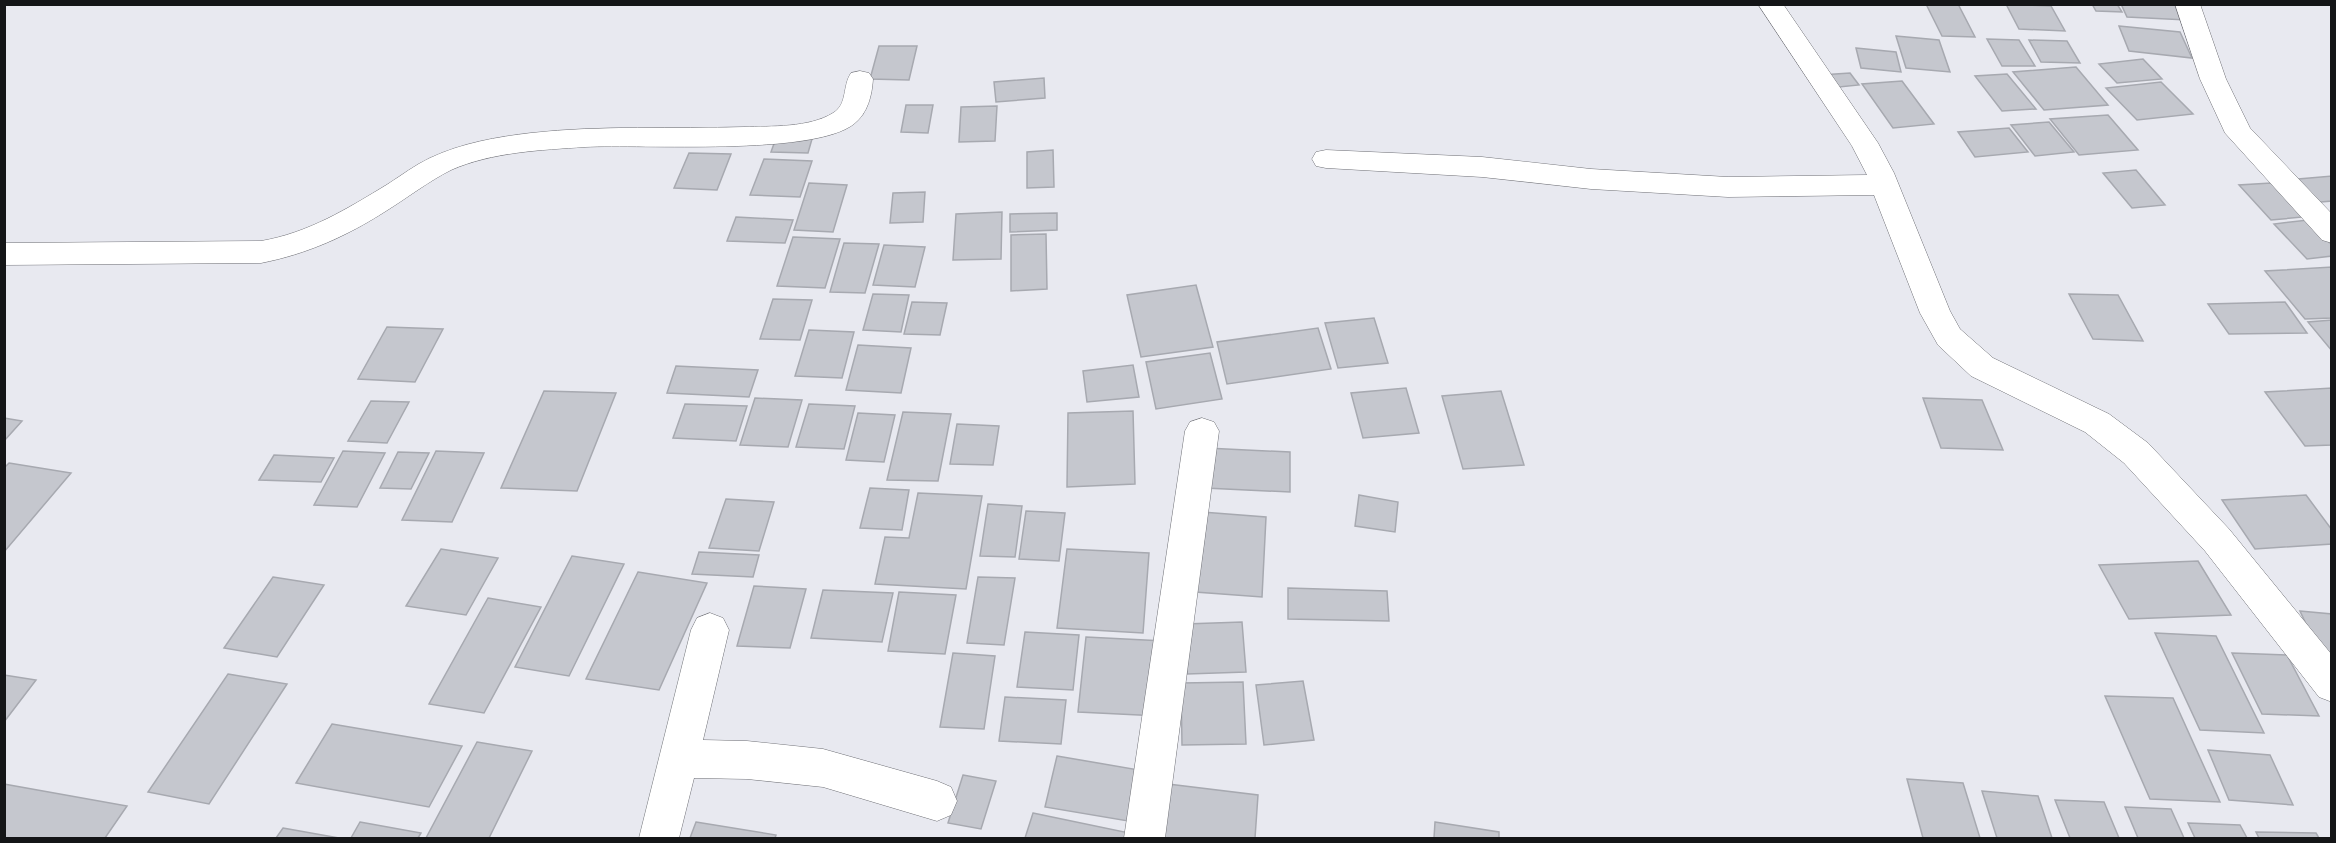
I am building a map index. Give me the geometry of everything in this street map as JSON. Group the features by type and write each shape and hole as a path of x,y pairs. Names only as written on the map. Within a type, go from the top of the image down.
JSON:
{"street":[{"path":"1770,4 1864,142 1885,185 1935,313 1949,337 1982,367 2097,423 2136,453 2217,540 2331,685"},
{"path":"2187,4 2213,79 2239,133 2331,233"},
{"path":"4,254 261,252 283,249 315,239 443,163 479,151 587,138 753,135 827,128 842,120 854,109 860,79"},
{"path":"1326,159 1482,167 1591,179 1728,187 1885,185"},
{"path":"1144,838 1202,431"},
{"path":"660,838 710,630"},
{"path":"678,759 747,760 823,768 938,801"}],"building":[{"path":"1926,4 1958,4 1975,37 1942,36"},
{"path":"2006,4 2051,6 2065,31 2019,29"},
{"path":"2092,4 2117,4 2122,12 2096,11"},
{"path":"2121,4 2176,4 2186,20 2127,17"},
{"path":"2119,26 2180,32 2192,58 2129,51"},
{"path":"1896,36 1939,40 1950,72 1906,68"},
{"path":"1987,39 2019,40 2035,66 2002,66"},
{"path":"2029,40 2067,41 2080,63 2041,62"},
{"path":"879,46 917,46 909,80 870,79"},
{"path":"1856,48 1896,52 1901,72 1861,68"},
{"path":"2143,59 2162,79 2117,83 2099,64"},
{"path":"2076,67 2108,105 2044,110 2013,72"},
{"path":"1850,73 1859,85 1829,88 1821,75"},
{"path":"2007,74 2036,109 2002,111 1975,76"},
{"path":"1044,78 1045,98 996,102 994,82"},
{"path":"1902,81 1934,124 1893,128 1862,84"},
{"path":"2161,82 2193,114 2137,120 2106,88"},
{"path":"906,105 933,105 928,133 901,132"},
{"path":"997,106 995,141 959,142 961,107"},
{"path":"2108,115 2138,150 2079,155 2050,119"},
{"path":"2049,122 2074,152 2035,156 2011,125"},
{"path":"2009,128 2028,152 1975,157 1958,132"},
{"path":"776,138 812,139 808,153 771,152"},
{"path":"1053,150 1054,187 1027,188 1027,152"},
{"path":"689,153 731,154 717,190 674,188"},
{"path":"764,159 812,161 800,197 750,195"},
{"path":"2136,170 2165,205 2132,208 2103,173"},
{"path":"2332,176 2332,201 2309,203 2287,180"},
{"path":"809,183 847,185 833,232 794,230"},
{"path":"2271,183 2303,217 2271,220 2239,185"},
{"path":"925,192 923,222 890,223 893,193"},
{"path":"1002,212 1001,259 953,260 956,214"},
{"path":"1057,213 1057,230 1010,232 1010,214"},
{"path":"736,217 793,220 785,243 727,241"},
{"path":"2308,220 2332,245 2332,256 2307,259 2274,224"},
{"path":"1046,234 1047,289 1011,291 1011,235"},
{"path":"793,237 840,239 825,288 777,286"},
{"path":"844,243 879,244 865,293 830,292"},
{"path":"884,245 925,247 915,287 873,285"},
{"path":"2332,267 2332,318 2305,319 2265,271"},
{"path":"1196,285 1213,347 1141,357 1127,295"},
{"path":"873,294 909,295 901,332 863,330"},
{"path":"2069,294 2118,295 2143,341 2093,339"},
{"path":"773,299 812,300 800,340 760,339"},
{"path":"912,302 947,303 940,335 904,334"},
{"path":"2285,302 2307,333 2229,334 2208,304"},
{"path":"1374,318 1388,363 1338,368 1325,323"},
{"path":"2332,320 2332,351 2308,322"},
{"path":"387,327 443,329 415,382 358,379"},
{"path":"1318,328 1331,369 1227,384 1217,342"},
{"path":"809,330 854,332 842,378 795,376"},
{"path":"858,345 911,348 901,393 846,390"},
{"path":"1210,353 1222,399 1156,409 1146,362"},
{"path":"1133,365 1139,397 1087,402 1083,371"},
{"path":"676,366 758,370 749,397 667,393"},
{"path":"1406,388 1419,433 1363,438 1351,393"},
{"path":"2332,388 2332,445 2305,446 2265,392"},
{"path":"544,391 616,393 577,491 501,488"},
{"path":"1501,391 1524,465 1463,469 1442,396"},
{"path":"755,398 802,400 788,447 740,445"},
{"path":"1923,398 1982,400 2003,450 1941,448"},
{"path":"371,401 409,402 387,443 348,441"},
{"path":"685,404 747,406 736,441 673,438"},
{"path":"809,404 855,406 844,449 796,447"},
{"path":"1133,411 1135,484 1067,487 1068,413"},
{"path":"903,412 951,414 938,481 887,480"},
{"path":"858,413 895,415 884,462 846,460"},
{"path":"4,418 22,421 4,441"},
{"path":"957,424 999,426 993,465 950,464"},
{"path":"1206,448 1290,452 1290,492 1205,488"},
{"path":"343,451 385,453 357,507 314,505"},
{"path":"436,451 484,453 452,522 402,520"},
{"path":"398,452 429,453 411,489 380,488"},
{"path":"274,455 334,458 321,482 259,480"},
{"path":"9,463 71,473 4,552 4,468"},
{"path":"870,488 909,490 902,530 860,528"},
{"path":"918,493 982,496 966,589 875,584 885,537 909,538"},
{"path":"1359,495 1398,502 1395,532 1355,526"},
{"path":"2306,495 2332,530 2332,544 2255,549 2222,500"},
{"path":"726,499 774,502 759,551 709,548"},
{"path":"988,504 1022,506 1015,557 980,556"},
{"path":"1026,511 1065,513 1059,561 1019,559"},
{"path":"1202,512 1266,517 1262,597 1195,592"},
{"path":"441,549 498,558 466,615 406,606"},
{"path":"1067,549 1149,553 1143,633 1057,628"},
{"path":"699,552 759,555 753,577 692,574"},
{"path":"572,556 624,564 569,676 515,667"},
{"path":"2198,561 2231,615 2129,619 2099,565"},
{"path":"638,572 707,583 659,690 586,679"},
{"path":"273,577 324,585 277,657 224,648"},
{"path":"978,577 1015,578 1004,645 967,643"},
{"path":"754,586 806,589 790,648 737,646"},
{"path":"1288,588 1387,591 1389,621 1288,619"},
{"path":"823,590 893,593 882,642 811,638"},
{"path":"899,592 956,595 945,654 888,651"},
{"path":"488,598 541,607 484,713 429,704"},
{"path":"2300,611 2332,614 2332,671 2328,671"},
{"path":"1242,622 1246,672 1187,674 1185,624"},
{"path":"1025,632 1079,635 1073,690 1017,687"},
{"path":"2155,633 2216,636 2264,733 2200,730"},
{"path":"1086,637 1164,641 1159,716 1078,712"},
{"path":"953,653 995,656 984,729 940,727"},
{"path":"2232,653 2287,655 2319,716 2262,714"},
{"path":"228,674 287,684 209,804 148,792"},
{"path":"4,675 36,680 4,722"},
{"path":"1303,681 1314,740 1264,745 1256,685"},
{"path":"1243,682 1246,744 1182,745 1181,683"},
{"path":"2105,696 2173,698 2220,802 2150,799"},
{"path":"1005,697 1066,700 1061,744 999,741"},
{"path":"332,724 462,746 429,807 296,783"},
{"path":"477,742 532,751 489,838 426,838"},
{"path":"2208,750 2270,755 2293,805 2229,800"},
{"path":"1057,756 1139,770 1128,821 1045,807"},
{"path":"963,775 996,781 981,829 948,823"},
{"path":"1907,779 1963,783 1980,838 1923,838"},
{"path":"4,784 127,806 105,838 4,838"},
{"path":"1168,784 1258,795 1255,838 1161,838"},
{"path":"1982,791 2038,796 2052,838 1997,838"},
{"path":"2055,800 2104,802 2119,838 2070,838"},
{"path":"2125,807 2171,809 2184,838 2138,838"},
{"path":"1033,813 1134,834 1133,838 1025,838"},
{"path":"360,822 421,833 418,838 351,838"},
{"path":"696,822 776,835 775,838 690,838"},
{"path":"1435,822 1499,832 1499,838 1434,838"},
{"path":"2188,823 2240,825 2247,838 2195,838"},
{"path":"283,828 339,838 276,838"},
{"path":"2256,832 2316,833 2319,838 2259,838"}]}
